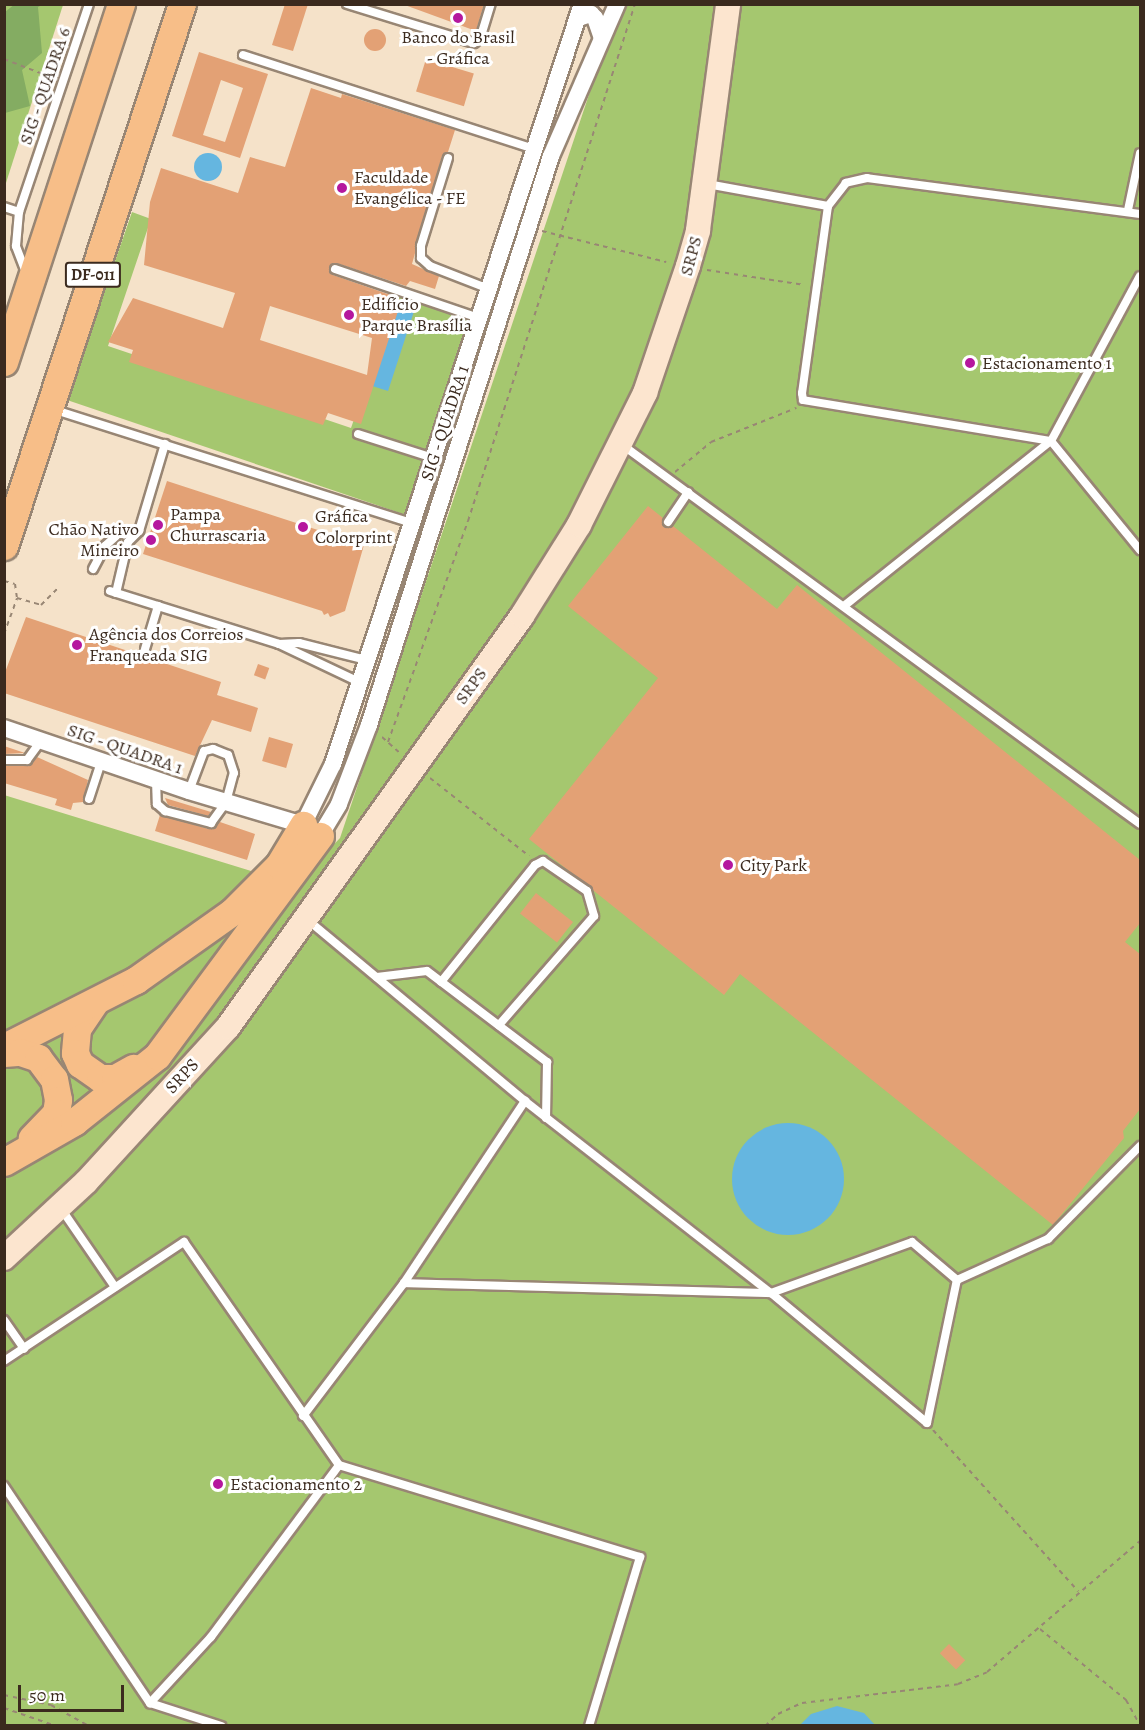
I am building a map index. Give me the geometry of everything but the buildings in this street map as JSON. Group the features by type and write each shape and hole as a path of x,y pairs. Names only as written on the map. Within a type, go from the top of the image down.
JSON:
{"main road":[{"name":"DF-011","path":"4,362 121,4"},
{"name":"DF-011","path":"4,546 182,4"},
{"name":"SRPS","path":"4,1258 60,1207 228,1027 544,583 621,444 678,303 698,230 728,4"},
{"path":"4,1047 96,1001 159,966 250,898 311,830"},
{"path":"4,1160 74,1122 157,1056 311,830"},
{"path":"96,1001 77,1029 75,1053 80,1064 100,1078 115,1078 157,1056"},
{"path":"4,1053 27,1053 46,1066 58,1100 56,1113 47,1126 4,1160"}],"street":[{"name":"SIG - QUADRA 1","path":"311,830 339,804 369,725 551,156 617,4"},
{"name":"SIG - QUADRA 1","path":"311,830 580,11"},
{"path":"580,11 596,18 602,38"},
{"name":"SIG - QUADRA 1","path":"4,728 311,830"}],"lane":[{"name":"SIG - QUADRA 6","path":"31,280 22,266 16,246 19,212 89,4"},
{"path":"347,4 474,43 480,39 491,4"},
{"path":"243,55 534,149"},
{"path":"1128,210 1140,153"},
{"path":"448,158 421,246 422,258 430,266 490,289"},
{"path":"1140,214 1128,210 867,178 846,183 828,206 802,400 1051,441 1140,550"},
{"path":"704,184 828,206"},
{"path":"4,207 19,212"},
{"path":"335,269 479,318"},
{"path":"844,606 1051,441 1140,276"},
{"path":"50,408 412,523"},
{"path":"358,434 433,458"},
{"path":"165,444 139,531 128,542 113,592 279,644 359,682"},
{"path":"621,444 1140,824"},
{"path":"668,522 688,492"},
{"path":"93,569 105,546 116,536"},
{"path":"145,650 158,606"},
{"path":"279,644 299,643 366,660"},
{"path":"4,760 27,760 41,741"},
{"path":"156,780 157,804 165,811 188,819 212,823 226,802 234,773 228,755 213,749 201,755 189,791"},
{"path":"89,799 101,761"},
{"path":"441,982 539,863 543,861 587,891 594,916 499,1025"},
{"path":"305,917 525,1101 771,1293 927,1423 957,1280"},
{"path":"377,977 427,971 547,1062 546,1118"},
{"path":"303,1416 404,1283 525,1101"},
{"path":"957,1280 1048,1239 1140,1146"},
{"path":"60,1207 115,1287"},
{"path":"4,1361 184,1242 339,1465 640,1557 589,1725"},
{"path":"404,1283 771,1293 912,1242 957,1280"},
{"path":"4,1320 24,1349"},
{"path":"150,1703 211,1637 339,1465"},
{"path":"4,1486 150,1703 221,1725"}],"path":[{"path":"388,742 468,521 635,4"},
{"path":"4,58 64,82"},
{"path":"528,227 666,262"},
{"path":"707,270 817,286"},
{"path":"669,478 698,450 793,411 802,400"},
{"path":"4,581 15,584 17,598 4,634"},
{"path":"17,598 41,605 57,589"},
{"path":"369,725 413,765 539,863"},
{"path":"927,1423 1078,1591"},
{"path":"765,1725 778,1714 802,1703 958,1684 987,1672 1040,1629 1078,1591 1140,1541"},
{"path":"1040,1629 1126,1700 1140,1725"},
{"path":"4,1695 51,1705 89,1725"},
{"path":"4,1708 56,1725"}],"green space":[{"path":"15,4 42,5 38,7 42,53 22,70 30,106 5,113 5,12"},
{"path":"5,5 63,5 5,186"},
{"name":"City Park","path":"619,5 1140,5 1140,1725 5,1725 4,795 264,875 307,873 340,838"},
{"path":"132,212 151,219 108,346 351,428 398,293 473,318 406,515 67,400"}],"water":[{"path":"208,153 218,157 222,167 218,177 208,181 198,177 194,167 198,157"},
{"path":"395,305 414,311 388,391 369,385"},
{"path":"788,1123 809,1128 827,1140 839,1158 844,1179 839,1200 827,1218 809,1230 788,1235 767,1230 749,1218 737,1200 732,1179 737,1158 749,1140 767,1128"},
{"path":"837,1706 864,1713 875,1725 800,1725 811,1714"}],"place":[{"name":"Banco do Brasil - Gráfica","path":"458,18"},
{"name":"Faculdade Evangélica - FE","path":"342,188"},
{"name":"Edifício Parque Brasília","path":"349,315"},
{"name":"Estacionamento 1","path":"970,363"},
{"name":"Pampa Churrascaria","path":"158,525"},
{"name":"Gráfica Colorprint","path":"303,527"},
{"name":"Chão Nativo Mineiro","path":"151,540"},
{"name":"Agência dos Correios Franqueada SIG","path":"77,645"},
{"name":"City Park","path":"728,865"},
{"name":"Estacionamento 2","path":"218,1484"}]}
